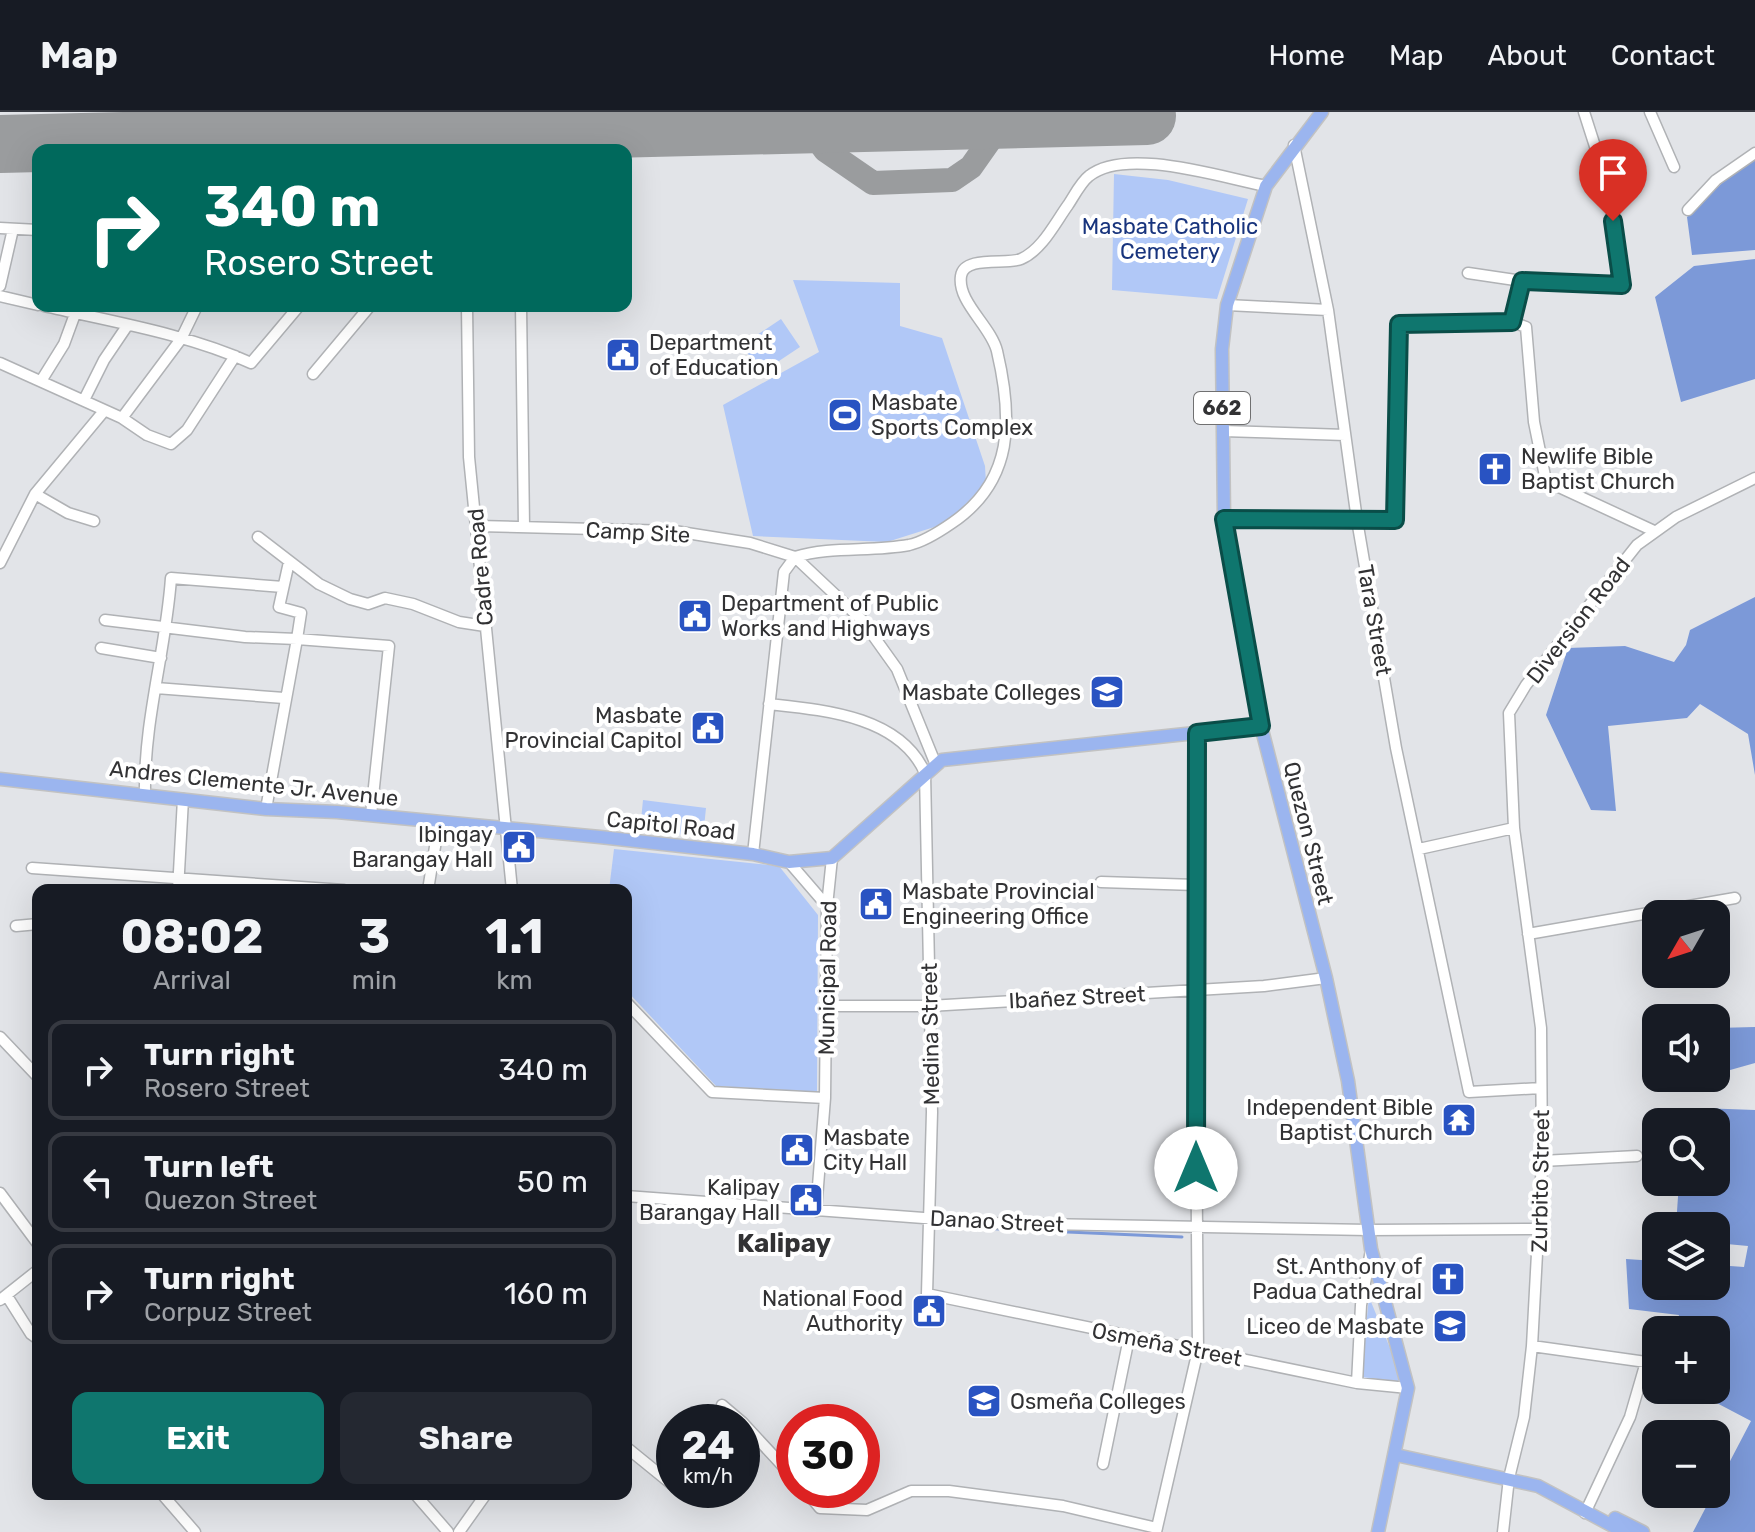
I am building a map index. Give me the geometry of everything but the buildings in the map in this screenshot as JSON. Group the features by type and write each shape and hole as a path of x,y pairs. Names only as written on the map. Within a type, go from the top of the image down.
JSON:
{"main road":[{"name":"Quezon Street","path":"1322,112 1294,145 1266,186 1227,305 1222,349 1224,519 1261,726 1326,978 1348,1081 1371,1249 1408,1388 1378,1532"},
{"path":"832,858 930,769 957,757 1261,726"},
{"name":"Andres Clemente Jr. Avenue","path":"0,779 145,792 266,809 505,828"},
{"name":"Capitol Road","path":"505,828 753,854 789,862 832,858"},
{"path":"1396,1455 1538,1486 1643,1532"},
{"path":"1584,1508 1624,1532"}],"street":[{"path":"1468,273 1522,281 1622,285 1609,190 1584,112"},
{"path":"1650,112 1674,167"},
{"name":"Tara Street","path":"1294,145 1328,310 1357,520 1396,748 1469,1092 1541,1088"},
{"path":"1688,210 1716,180 1755,153"},
{"path":"753,854 762,800 784,572 795,557 811,552 911,545 940,531 974,508 1001,468 1003,391 997,348 964,292 960,277 963,269 972,264 1017,260 1032,253 1089,176 1115,165 1172,167 1266,186"},
{"path":"0,228 32,230"},
{"path":"0,286 13,229"},
{"path":"1512,322 1522,281"},
{"path":"0,296 32,303"},
{"path":"1227,305 1328,310"},
{"path":"41,381 80,312 181,339 251,363 294,312"},
{"path":"122,418 181,339 194,312"},
{"path":"313,374 365,312"},
{"name":"Cadre Road","path":"467,312 469,457 512,884"},
{"path":"521,312 524,527"},
{"path":"1224,519 1395,520 1399,324 1512,322 1526,327 1534,422 1546,481 1654,531"},
{"path":"84,400 104,360 127,326"},
{"path":"0,363 122,418 147,435 171,444 187,430 235,356"},
{"path":"0,563 35,494 104,411"},
{"path":"1223,431 1345,435"},
{"name":"Diversion Road","path":"1514,828 1511,707 1637,545 1654,531 1755,478"},
{"path":"35,494 68,513 94,521"},
{"name":"Camp Site","path":"478,526 674,531 750,543 795,557"},
{"path":"258,537 319,584 350,599 368,604 385,598 485,626"},
{"path":"795,557 862,620 888,657 903,682 930,748 930,769"},
{"path":"266,809 301,613 279,607 289,562"},
{"path":"145,792 146,727 168,626 171,578 283,587"},
{"path":"105,620 245,637 389,646 371,815"},
{"path":"101,648 161,658"},
{"path":"156,688 284,698"},
{"path":"769,704 845,714 877,728 916,753 930,769"},
{"path":"880,1504 911,1491 949,1491 1063,1506 1156,1530 1198,1350 1195,990 1197,733"},
{"path":"916,753 930,748"},
{"name":"Medina Street","path":"927,1294 932,1112 930,769"},
{"path":"32,868 179,884 183,799"},
{"path":"429,884 439,822"},
{"path":"1419,849 1514,828"},
{"name":"Zurbito Street","path":"1503,1532 1509,1478 1524,1417 1541,1229 1541,1028 1514,828"},
{"name":"Municipal Road","path":"816,1211 825,1098 827,906 832,858"},
{"path":"789,862 827,906"},
{"path":"1101,882 1196,885"},
{"path":"1528,934 1735,898"},
{"path":"16,926 32,925"},
{"name":"Ibañez Street","path":"828,1006 929,1006 1195,990 1326,978"},
{"path":"632,1008 712,1092 825,1098"},
{"path":"0,1037 32,1071"},
{"path":"1542,1161 1637,1156"},
{"path":"0,1193 32,1236"},
{"name":"Danao Street","path":"632,1196 991,1223 1369,1230 1541,1229"},
{"path":"1357,1383 1361,1305 1371,1249"},
{"path":"32,1275 4,1298 32,1335"},
{"name":"Osmeña Street","path":"927,1294 1357,1383 1408,1388"},
{"path":"1103,1464 1129,1338"},
{"path":"1532,1346 1646,1362 1630,1417 1584,1508"},
{"path":"760,1441 776,1459"},
{"path":"632,1452 656,1471"},
{"path":"167,1500 195,1532"},
{"path":"420,1500 448,1532"},
{"path":"459,1532 482,1500"},
{"path":"820,1508 872,1508"}],"green space":[{"name":"Masbate Catholic Cemetery","path":"1114,174 1168,180 1248,199 1217,299 1112,290"},
{"name":"Masbate Sports Complex","path":"793,280 900,283 900,326 942,338 985,466 986,483 947,523 887,542 753,536 723,405 819,352"},
{"path":"781,319 800,347 761,373 742,345"},
{"path":"643,800 706,808 703,837 640,830"},
{"path":"614,849 779,866 818,915 817,1092 716,1086 632,996 632,884 610,884"},
{"path":"1369,1297 1404,1382 1361,1377"}],"shaded area":[{"path":"1755,160 1755,250 1692,255 1687,217 1724,181"},
{"path":"1755,259 1755,379 1681,402 1655,297 1694,266"},
{"path":"1755,597 1755,775 1748,734 1700,704 1687,718 1608,726 1616,811 1591,810 1546,715 1568,648 1625,646 1674,662 1686,645 1690,630"},
{"path":"1755,1027 1755,1063 1730,1070 1730,1028"},
{"path":"1730,1109 1755,1110 1755,1532 1693,1532 1706,1508 1730,1508 1730,1461 1751,1421 1719,1404 1730,1404 1730,1316 1679,1316 1629,1309 1626,1259 1642,1260 1642,1300 1730,1300 1730,1266 1744,1267 1748,1246 1730,1244 1730,1212 1677,1212 1678,1196 1730,1196"}],"waterway":[{"path":"932,1226 1182,1237"}],"taxiway":[{"path":"990,140 1012,119"},
{"path":"806,124 825,150 873,183 952,180 971,167 990,140 987,127 979,120"},
{"path":"825,150 826,137 836,123"}],"runway":[{"path":"0,144 1147,116"}],"place":[{"name":"Department of Education","path":"623,355"},
{"name":"Masbate Sports Complex","path":"845,415"},
{"name":"Newlife Bible Baptist Church","path":"1495,469"},
{"name":"Department of Public Works and Highways","path":"695,616"},
{"name":"Masbate Colleges","path":"1107,692"},
{"name":"Masbate Provincial Capitol","path":"708,728"},
{"name":"Ibingay Barangay Hall","path":"519,847"},
{"name":"Masbate Provincial Engineering Office","path":"876,904"},
{"name":"Independent Bible Baptist Church","path":"1459,1120"},
{"name":"Masbate City Hall","path":"797,1150"},
{"name":"Kalipay Barangay Hall","path":"806,1200"},
{"name":"St. Anthony of Padua Cathedral","path":"1448,1279"},
{"name":"National Food Authority","path":"929,1311"},
{"name":"Liceo de Masbate","path":"1450,1326"},
{"name":"Osmeña Colleges","path":"984,1401"}],"district":[{"name":"Kalipay","path":"784,1243"}],"route":[{"path":"1196,1168 1197,733 1261,726 1229,562 1224,519 1395,520 1399,324 1512,322 1522,281 1622,285 1613,221"}]}
